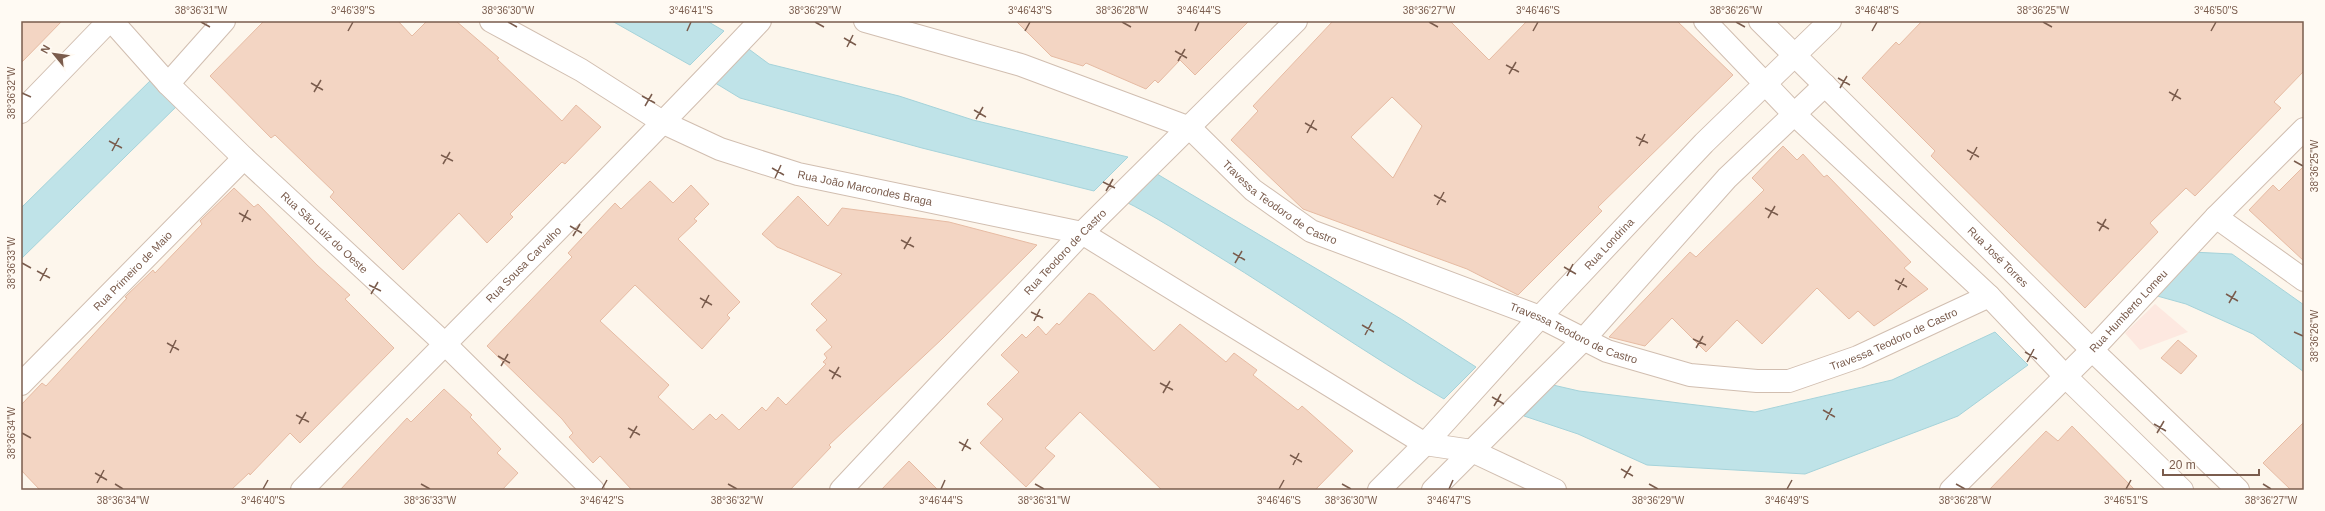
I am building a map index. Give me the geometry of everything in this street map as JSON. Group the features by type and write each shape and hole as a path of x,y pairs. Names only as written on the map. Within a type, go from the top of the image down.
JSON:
{"street":[{"name":"Rua São Luiz do Oeste","path":"111,21 168,84 244,158 444,343 593,490"},
{"path":"21,112 111,21"},
{"path":"168,84 224,21"},
{"name":"Rua João Marcondes Braga","path":"491,21 581,70 664,123 720,149 798,174 1082,233"},
{"name":"Rua Sousa Carvalho","path":"302,490 444,343 664,123 760,21"},
{"path":"865,21 1021,65 1190,128"},
{"name":"Rua Teodoro de Castro","path":"841,490 1082,233 1190,128 1296,21"},
{"path":"1705,21 1766,83 1794,114 1989,296 2065,376 2182,490"},
{"name":"Rua José Torres","path":"1760,21 2092,350 2238,490"},
{"name":"Rua Londrina","path":"1379,490 1425,444 1540,317 1704,142 1830,21"},
{"path":"1433,490 1584,339 1727,178 1825,85"},
{"name":"Travessa Teodoro de Castro","path":"1190,128 1253,190 1311,231 1540,317 1606,351 1690,375 1757,381 1789,381 1858,357 1989,296"},
{"name":"Rua Humberto Lomeu","path":"1950,490 2092,350 2216,217 2304,129"},
{"name":"Rua Primeiro de Maio","path":"21,384 244,158"},
{"path":"2216,217 2304,280"},
{"path":"1082,233 1425,444 1472,451 1555,490"}],"shaded area":[{"path":"2155,304 2188,332 2140,350 2125,333"}],"water":[{"path":"612,21 707,21 724,31 690,65"},
{"path":"746,47 769,64 899,96 973,120 1128,157 1094,191 922,148 740,98 712,81"},
{"path":"155,76 181,102 21,259 21,208"},
{"path":"1152,171 1401,319 1476,367 1444,399 1415,382 1181,233 1122,200"},
{"path":"2192,252 2232,254 2304,305 2304,372 2253,334 2186,304 2150,294"},
{"path":"1995,332 2028,365 1958,416 1805,474 1647,465 1578,434 1524,416 1553,385 1579,391 1755,412 1892,380"}],"building":[{"path":"21,21 62,21 21,63"},
{"path":"264,21 398,21 412,36 427,21 456,21 499,58 497,59 562,121 576,105 601,127 565,164 562,162 510,214 513,217 487,243 459,213 403,270 330,197 334,192 275,135 271,138 210,76"},
{"path":"1016,21 1249,21 1195,75 1180,60 1158,83 1155,80 1146,89 1086,63 1083,66 1051,56"},
{"path":"1333,21 1450,21 1489,60 1527,21 1677,21 1733,75 1598,207 1602,211 1518,295 1467,269 1303,209 1231,140 1258,111 1253,106","holes":["1392,97 1422,126 1393,178 1351,137"]},
{"path":"1922,21 2304,21 2304,71 2274,102 2281,108 2195,196 2186,188 2150,223 2158,232 2085,308 1931,156 1935,151 1862,78 1896,42 1899,45"},
{"path":"1783,146 1797,160 1803,154 1824,177 1827,175 1911,262 1904,268 1928,289 1874,326 1858,311 1849,319 1817,288 1762,344 1737,320 1706,352 1672,318 1645,346 1609,337 1690,252 1696,257 1764,190 1752,178"},
{"path":"2304,166 2304,261 2249,210 2273,185 2279,191"},
{"path":"650,181 673,203 691,185 709,204 694,219 697,221 678,239 740,302 727,315 730,318 702,349 635,285 600,321 669,385 658,397 693,430 710,414 716,420 722,414 739,430 762,407 766,411 778,397 786,405 826,364 823,362 827,358 824,354 832,347 816,330 827,320 811,304 842,274 777,247 762,234 798,196 828,226 842,208 949,222 1037,245 942,339 829,445 831,447 790,490 632,490 600,456 593,463 569,437 573,433 562,419 487,346 572,257 568,253 615,203 621,209"},
{"path":"234,188 254,207 258,204 317,265 350,295 345,299 394,348 300,443 290,433 250,475 249,473 231,490 40,490 21,470 21,405 42,383 46,386 127,298 125,297 153,270 155,273 202,224 200,221"},
{"path":"1089,293 1094,295 1154,351 1180,324 1226,362 1234,353 1257,370 1253,375 1298,410 1302,406 1353,451 1315,490 1162,490 1080,412 1045,448 1055,456 1026,487 980,443 1003,419 987,404 1019,372 1001,355 1022,334 1026,338 1038,326 1046,335 1057,323 1059,325"},
{"path":"2178,340 2197,356 2181,374 2161,358"},
{"path":"444,389 472,415 470,417 501,449 497,453 518,473 502,490 340,490 407,418 411,422"},
{"path":"2304,422 2304,490 2291,490 2263,463"},
{"path":"2072,426 2135,490 1989,490 2046,431 2058,441"},
{"path":"909,461 938,490 881,490"}]}
